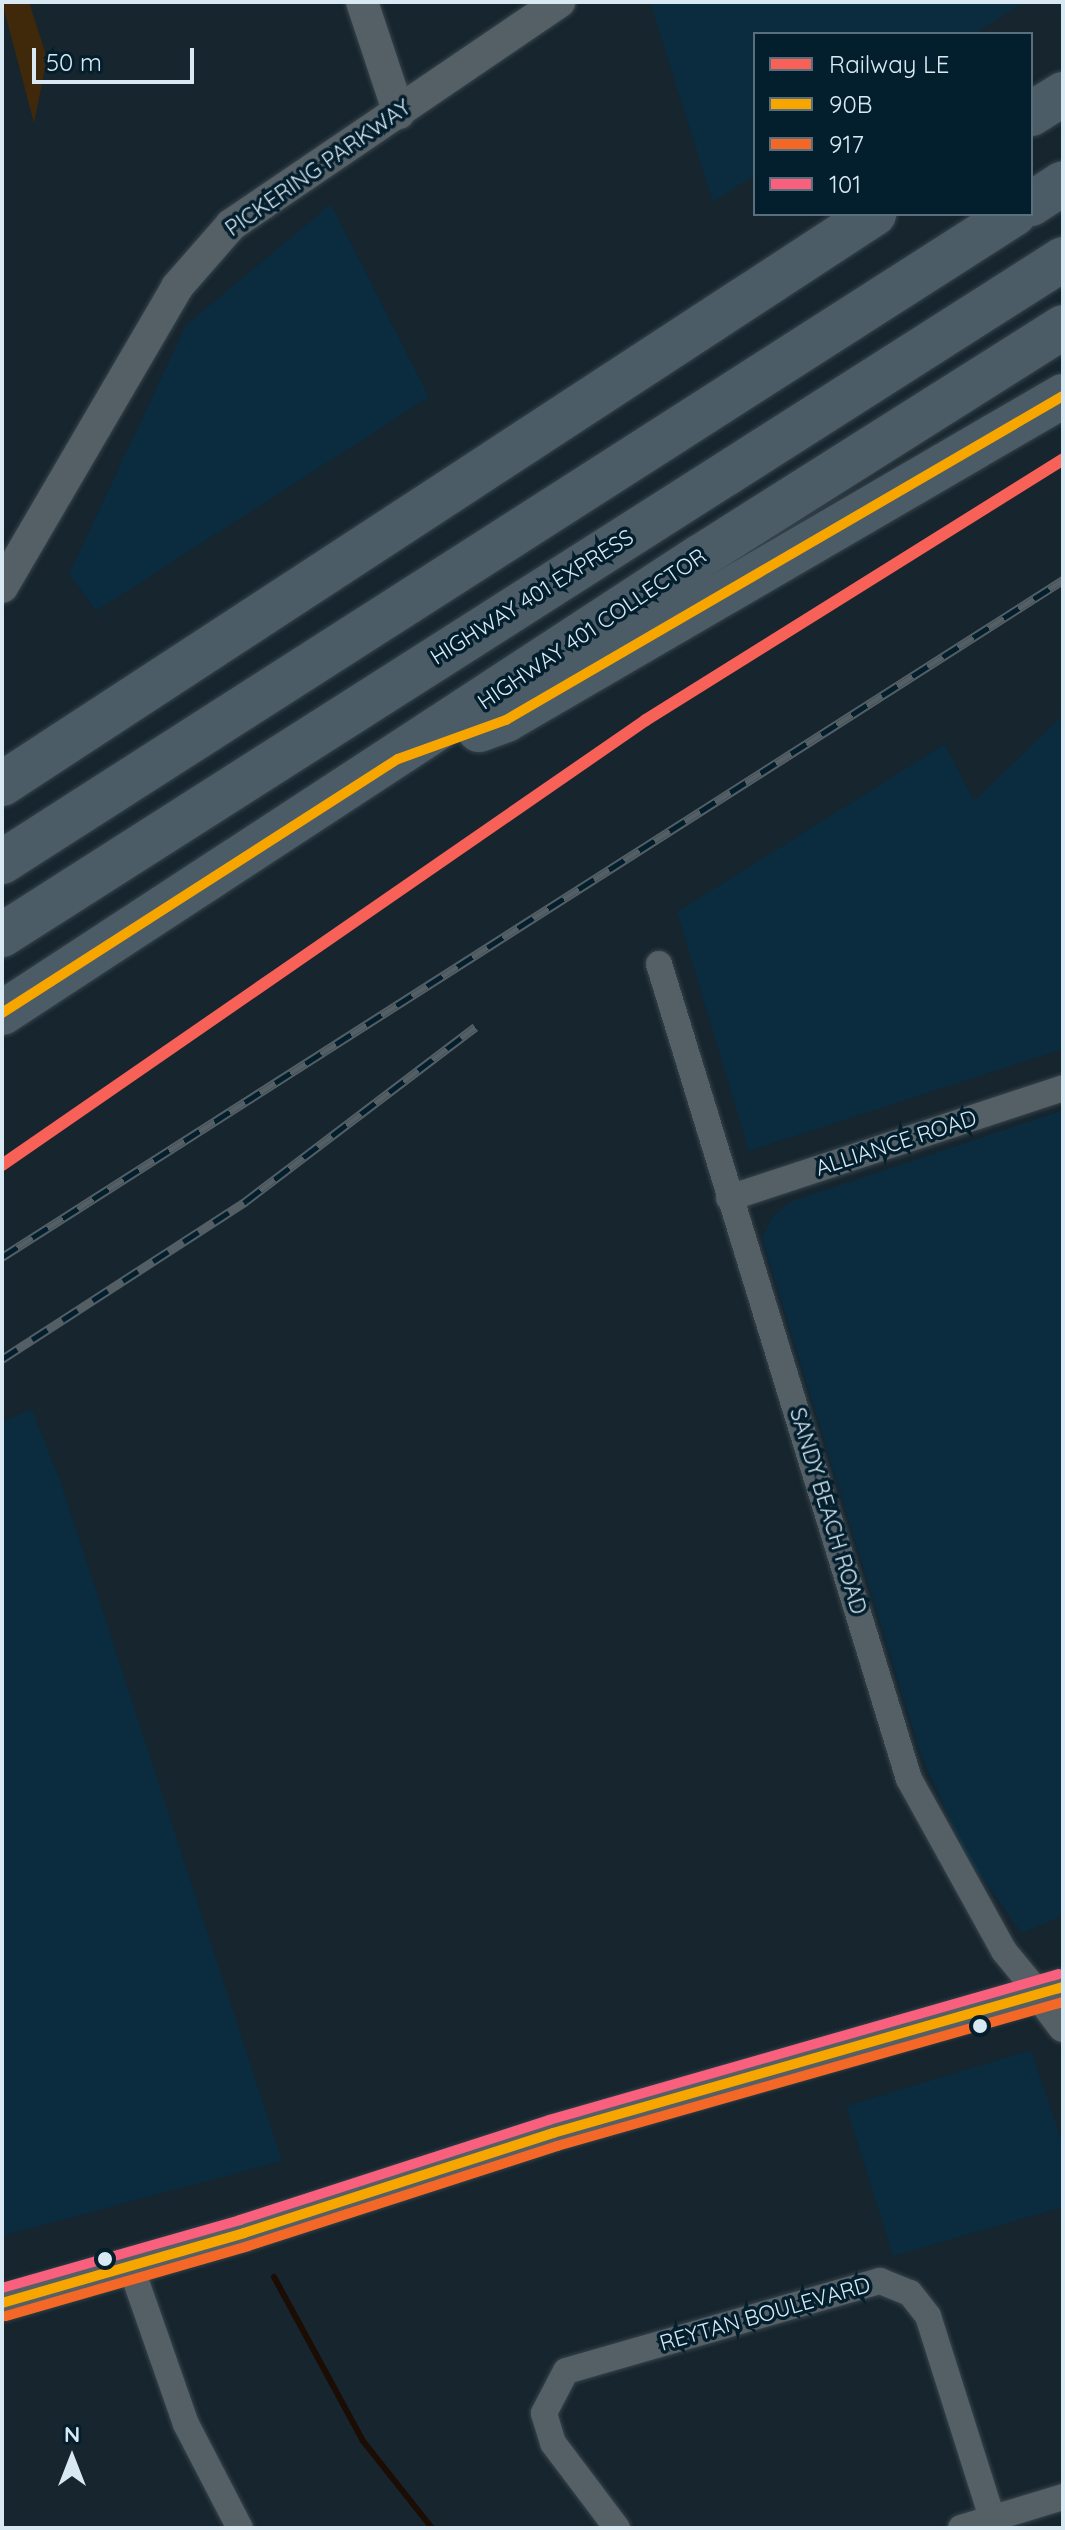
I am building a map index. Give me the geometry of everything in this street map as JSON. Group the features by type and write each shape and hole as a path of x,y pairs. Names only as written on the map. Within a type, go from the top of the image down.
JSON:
{"highway":[{"path":"1033,113 1063,94"},
{"path":"1033,203 1063,183"},
{"path":"2,784 871,216"},
{"path":"2,862 1011,216"},
{"name":"HIGHWAY 401 EXPRESS","path":"2,935 1063,259"},
{"name":"HIGHWAY 401 COLLECTOR","path":"2,1013 398,759 701,556 1063,327"},
{"path":"398,759 506,720 1063,396"}],"main road":[{"path":"2,2303 131,2267 553,2133 1051,1991"}],"street":[{"path":"362,2 399,113"},
{"name":"PICKERING PARKWAY","path":"2,587 177,287 231,225 399,113 453,70 559,2"},
{"name":"SANDY BEACH ROAD","path":"659,964 909,1779 1004,1951 1051,1991 1063,2026"},
{"name":"ALLIANCE ROAD","path":"729,1198 1063,1088"},
{"path":"131,2267 186,2424 240,2528"},
{"name":"REYTAN BOULEVARD","path":"617,2528 553,2443 544,2413 566,2371 880,2281 910,2293 928,2316 992,2518"},
{"path":"961,2528 1063,2497"}],"shaded area":[{"path":"2,2 29,2 47,58 34,123"},
{"path":"650,2 1024,2 977,32 753,32 753,176 713,202"},
{"path":"331,204 429,397 96,611 69,574 186,325"},
{"path":"1063,715 1063,1049 749,1151 677,912 945,744 974,801"},
{"path":"1063,1110 1063,1916 1022,1933 967,1857 921,1755 762,1238 772,1217 790,1202"},
{"path":"32,1409 61,1483 282,2161 2,2236 2,1422"},
{"path":"1031,2050 1063,2144 1063,2207 893,2256 846,2106"}],"waterway":[{"path":"274,2277 363,2441 432,2528"}],"railway":[{"path":"2,1257 1063,580"},
{"path":"2,1359 246,1201 475,1027"}],"rail line":[{"name":"LE","path":"2,1165 646,720 1063,459"}],"transit line":[{"name":"90B","path":"2,1013 398,759 506,720 1063,396"},
{"name":"101","path":"2,2288 240,2220 549,2120 1059,1974"},
{"name":"90B","path":"2,2303 244,2233 553,2133 1063,1987"},
{"name":"917","path":"6,2316 248,2246 557,2146 1063,2002"}]}
